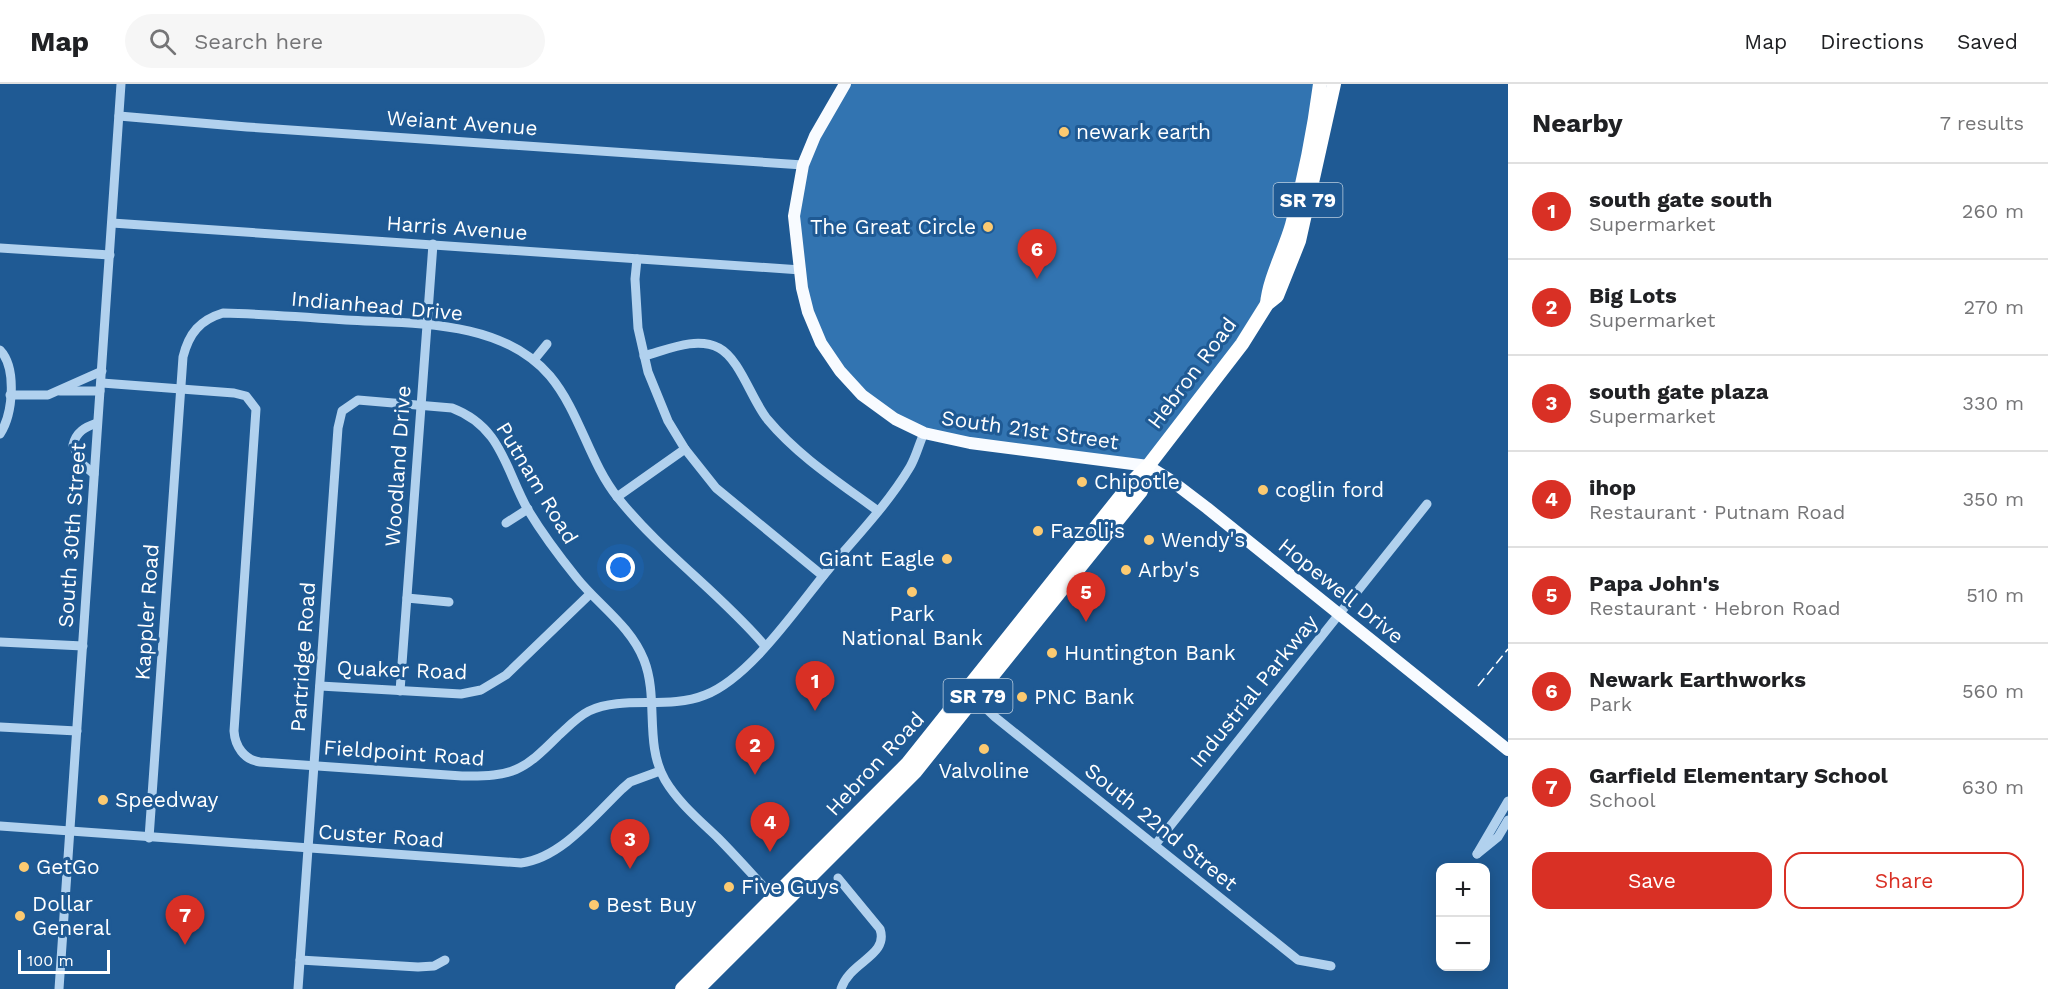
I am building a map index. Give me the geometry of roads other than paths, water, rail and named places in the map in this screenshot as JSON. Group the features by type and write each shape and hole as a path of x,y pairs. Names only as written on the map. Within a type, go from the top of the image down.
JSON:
{"highway":[{"name":"Hebron Road","path":"682,989 778,902 923,763 1004,650 1005,643 1148,466 1242,344 1267,304 1268,291 1278,270 1292,224 1327,85"},
{"name":"Hebron Road","path":"698,989 969,696 1141,490 1148,466"}],"main road":[{"name":"South 21st Street","path":"845,84 816,136 803,165 794,216 802,288 811,319 822,343 840,371 862,395 895,419 924,433 970,442 1148,466"},
{"name":"Hopewell Drive","path":"1148,466 1169,479 1340,613 1508,750"}],"street":[{"name":"South 30th Street","path":"59,989 121,84"},
{"name":"Weiant Avenue","path":"119,116 247,127 803,165"},
{"name":"Harris Avenue","path":"112,223 801,270"},
{"name":"Woodland Drive","path":"400,691 433,244"},
{"path":"0,248 110,255"},
{"path":"637,259 636,305 644,356 656,393 685,449 716,488 823,576"},
{"name":"Indianhead Drive","path":"180,389 183,357 191,333 210,317 223,313 426,325 468,330 515,347 534,360 549,375 568,402 588,445 617,496 663,548 749,628 765,646"},
{"path":"644,356 700,343 721,349 730,358 755,403 780,432 805,456 878,511"},
{"path":"534,360 547,344"},
{"path":"0,350 8,364 10,395 7,417 0,434"},
{"path":"10,395 39,396 58,391 102,371"},
{"name":"Fieldpoint Road","path":"58,391 101,387 180,389 246,396 256,409 257,431 234,731 236,743 246,756 253,761 462,776 499,776 534,760 571,723 591,710 613,704 651,705 688,701 707,695 723,686 765,646 878,511 910,466 924,433"},
{"name":"Kappler Road","path":"149,838 180,389"},
{"name":"Partridge Road","path":"298,989 339,416 346,406 358,400 420,406"},
{"name":"Putnam Road","path":"420,406 452,408 466,414 489,432 528,509 590,594 632,636 645,664 660,771 682,804 778,902"},
{"path":"94,474 81,463 73,445 78,434 86,427 97,423"},
{"path":"617,496 685,449"},
{"name":"Industrial Parkway","path":"1155,845 1427,504"},
{"path":"506,523 528,509"},
{"name":"Quaker Road","path":"320,686 461,694 489,687 506,675 590,594"},
{"path":"407,598 449,602"},
{"path":"0,642 83,646"},
{"name":"South 22nd Street","path":"969,696 1298,960 1331,966"},
{"path":"0,727 77,731"},
{"name":"Custer Road","path":"0,826 492,862 528,862 558,848 630,782 660,771"},
{"path":"1508,801 1477,854 1498,837 1508,820"},
{"path":"838,878 880,929 882,936 879,948 850,971 841,989"},
{"path":"300,960 418,967 434,966 445,960"}],"railway":[{"path":"1478,686 1508,649"}],"place":[{"name":"newark earth","path":"1064,132"},
{"name":"The Great Circle","path":"988,227"},
{"name":"Newark Earthworks","path":"1037,279"},
{"name":"Chipotle","path":"1082,482"},
{"name":"coglin ford","path":"1263,490"},
{"name":"Fazoli's","path":"1038,531"},
{"name":"Wendy's","path":"1149,540"},
{"name":"Giant Eagle","path":"947,559"},
{"name":"Arby's","path":"1126,570"},
{"name":"Park National Bank","path":"912,592"},
{"name":"Papa John's","path":"1086,622"},
{"name":"Huntington Bank","path":"1052,653"},
{"name":"PNC Bank","path":"1022,697"},
{"name":"south gate south","path":"815,711"},
{"name":"Valvoline","path":"984,749"},
{"name":"Big Lots","path":"755,775"},
{"name":"Speedway","path":"103,800"},
{"name":"ihop","path":"770,852"},
{"name":"GetGo","path":"24,867"},
{"name":"south gate plaza","path":"630,869"},
{"name":"Five Guys","path":"729,887"},
{"name":"Best Buy","path":"594,905"},
{"name":"Dollar General","path":"20,916"},
{"name":"Garfield Elementary School","path":"185,945"}]}
